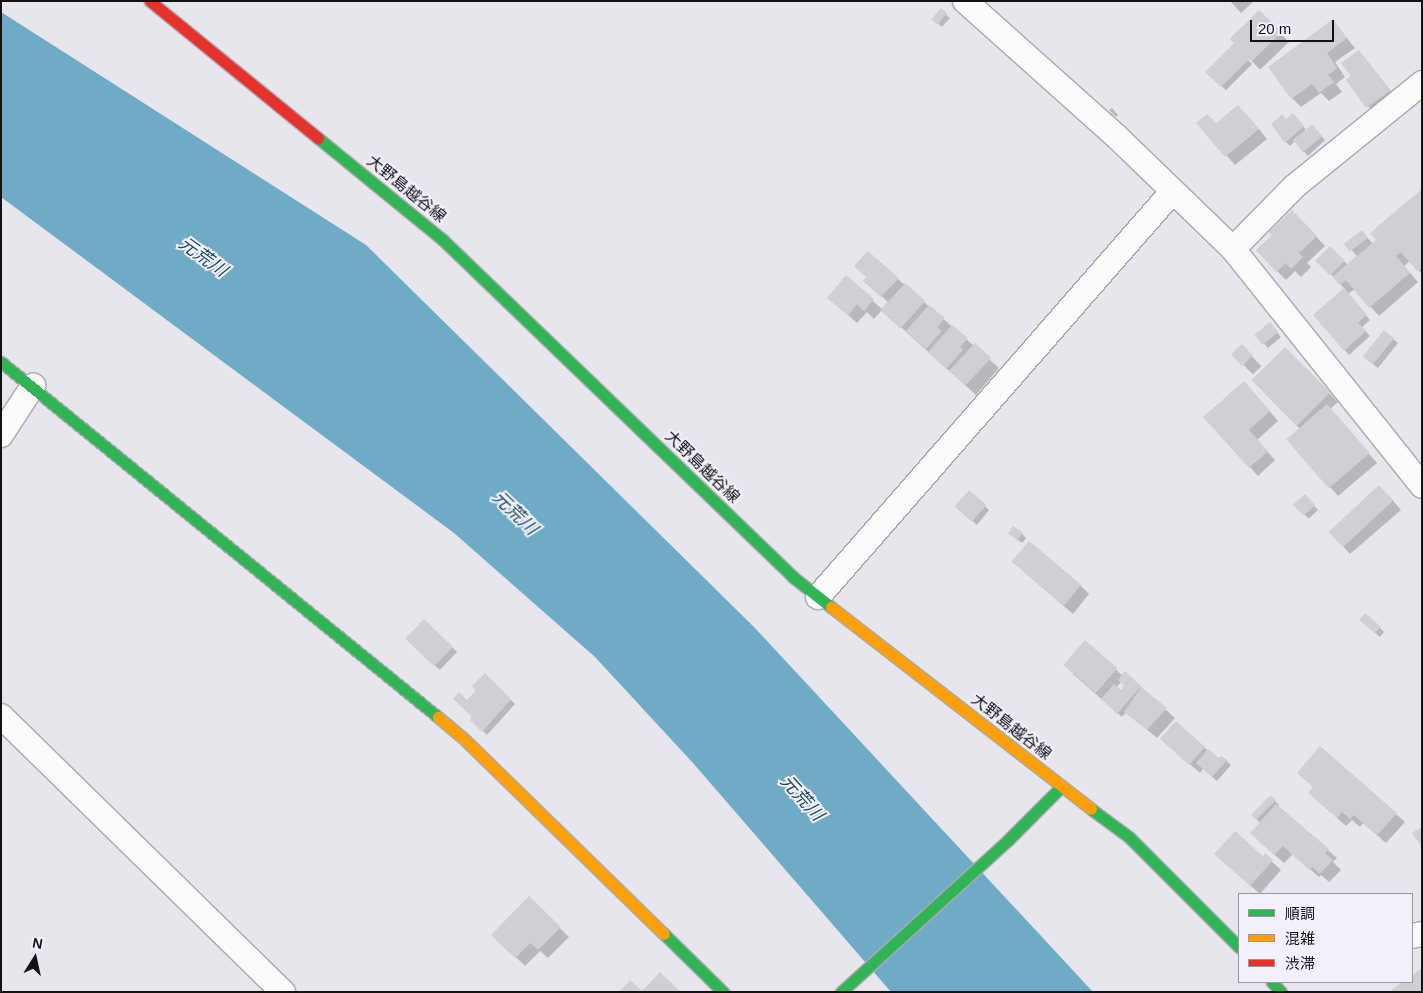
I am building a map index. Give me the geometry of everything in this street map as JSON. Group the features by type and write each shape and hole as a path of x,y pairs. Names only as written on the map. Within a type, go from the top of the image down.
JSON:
{"main road":[{"name":"大野島越谷線","path":"150,1 443,240 793,577 1061,787 1129,837 1238,946"},
{"path":"1,362 33,386 462,737 723,992"},
{"path":"841,992 1008,840 1061,787"},
{"path":"1273,983 1282,992"}],"street":[{"path":"965,1 1117,137 1232,249 1422,486"},
{"path":"1232,249 1295,186 1422,83"},
{"path":"818,597 1172,192"},
{"path":"1,435 33,386"},
{"path":"1,716 283,992"}],"water":[{"name":"元荒川","path":"1,12 366,245 754,627 1093,992 891,992 693,763 595,657 454,533 1,197"}],"building":[{"path":"941,8 947,13 937,25 931,19"},
{"path":"1259,10 1282,32 1252,61 1249,59 1221,87 1205,72 1234,43 1230,39"},
{"path":"1333,19 1347,38 1327,53 1337,68 1328,75 1334,82 1319,93 1312,84 1291,99 1268,67"},
{"path":"1359,50 1390,91 1366,108 1346,80 1351,76 1341,63"},
{"path":"1238,105 1259,129 1225,157 1196,123 1207,114 1216,123"},
{"path":"1293,113 1304,126 1285,143 1271,124 1282,114 1286,119"},
{"path":"1312,124 1322,136 1303,152 1293,140"},
{"path":"1422,189 1422,268 1417,271 1401,252 1396,256 1410,273 1369,308 1346,280 1339,285 1333,276 1376,240 1370,233"},
{"path":"1292,210 1317,236 1299,253 1303,257 1291,269 1286,263 1276,272 1256,250 1272,235 1269,232"},
{"path":"1362,230 1368,238 1350,252 1344,244"},
{"path":"1330,246 1345,261 1330,276 1315,261"},
{"path":"868,251 899,278 881,297 863,281 866,277 854,266"},
{"path":"846,275 874,299 864,311 857,304 848,316 827,298"},
{"path":"905,283 925,301 900,329 880,310"},
{"path":"1344,288 1367,315 1358,323 1366,331 1344,351 1313,315"},
{"path":"929,305 945,318 937,327 942,331 926,349 906,331"},
{"path":"1270,322 1278,332 1263,345 1254,335"},
{"path":"952,325 968,338 960,347 963,350 946,369 928,352"},
{"path":"1384,330 1394,338 1373,365 1363,356"},
{"path":"975,343 991,358 965,386 949,371"},
{"path":"1242,344 1253,356 1242,366 1231,354"},
{"path":"1285,347 1330,392 1297,425 1252,380"},
{"path":"1244,381 1270,411 1249,430 1268,451 1249,468 1203,417"},
{"path":"1327,404 1370,453 1329,488 1286,439"},
{"path":"1379,485 1393,500 1343,547 1329,532"},
{"path":"969,490 986,505 972,522 955,507"},
{"path":"1305,494 1315,505 1303,516 1293,505"},
{"path":"1013,526 1023,533 1018,540 1008,533"},
{"path":"1029,541 1081,585 1064,605 1012,562"},
{"path":"1365,613 1381,627 1375,634 1359,620"},
{"path":"424,619 453,647 434,666 405,638"},
{"path":"1085,640 1117,668 1096,693 1063,665"},
{"path":"1125,671 1131,677 1126,684 1132,677 1141,686 1117,714 1101,699 1114,684 1121,690 1124,686 1118,680"},
{"path":"485,673 511,699 482,732 470,720 472,717 453,699 459,692 467,700 476,690 472,686"},
{"path":"1141,687 1167,708 1147,730 1124,712"},
{"path":"1176,721 1205,747 1189,765 1160,739"},
{"path":"1320,746 1397,813 1377,835 1354,815 1350,819 1342,812 1337,818 1308,793 1313,787 1297,773"},
{"path":"1208,749 1219,758 1221,756 1227,760 1212,777 1196,763"},
{"path":"1271,795 1276,800 1256,820 1251,815"},
{"path":"1276,804 1329,849 1325,853 1333,860 1320,874 1312,867 1309,870 1283,846 1274,855 1250,833"},
{"path":"1422,827 1422,847 1412,833"},
{"path":"1235,831 1263,856 1265,853 1273,860 1250,886 1214,854"},
{"path":"529,896 561,927 538,950 530,943 515,958 491,935"},
{"path":"1422,968 1422,992 1393,992 1391,990 1401,983 1413,983 1413,974"},
{"path":"660,972 681,992 619,992 630,980 642,991"}],"traffic: fast":[{"path":"318,138 443,240 793,577 831,607"},
{"path":"1,362 438,717"},
{"path":"841,992 1008,840 1061,787"},
{"path":"1091,809 1129,837 1238,946"},
{"path":"664,934 723,992"},
{"path":"1273,983 1281,992"}],"traffic: slow":[{"path":"831,607 1091,809"},
{"path":"438,717 462,737 664,934"}],"traffic: jam":[{"path":"150,1 318,138"}]}
